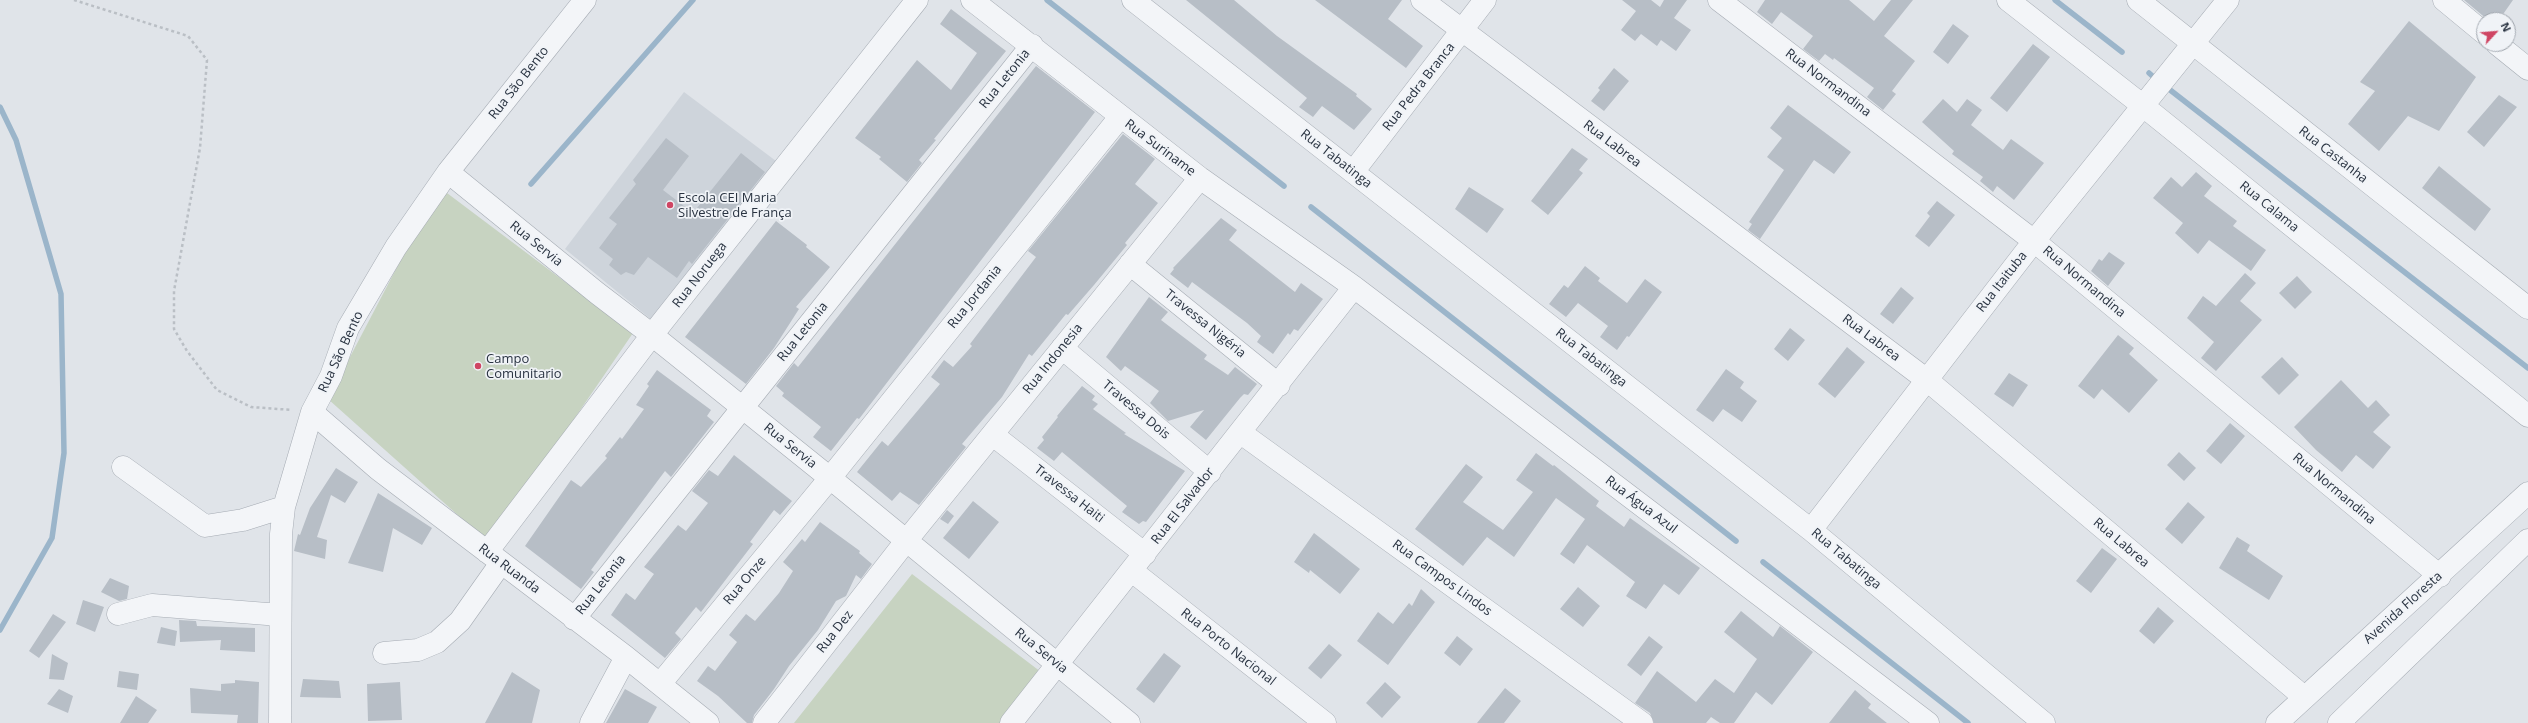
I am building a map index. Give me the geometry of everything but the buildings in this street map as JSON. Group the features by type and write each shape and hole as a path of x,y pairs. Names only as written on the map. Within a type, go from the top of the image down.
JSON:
{"street":[{"name":"Rua São Bento","path":"280,723 281,534 284,507 312,412 331,376 348,328 396,247 448,172 585,0"},
{"name":"Rua Noruega","path":"384,653 418,650 437,642 460,621 494,557 652,335 916,0"},
{"name":"Rua Suriname","path":"972,0 1032,45 1120,117 1200,178 1354,287"},
{"name":"Rua Tabatinga","path":"1133,0 1811,530 2044,723"},
{"name":"Rua Labrea","path":"1422,0 1927,380 2304,697"},
{"name":"Rua Pedra Branca","path":"1353,172 1462,31 1484,0"},
{"name":"Rua Normandina","path":"1719,0 2034,241 2440,576"},
{"name":"Rua Calama","path":"2008,0 2142,105 2528,416"},
{"name":"Rua Castanha","path":"2138,0 2528,308"},
{"name":"Rua Itaituba","path":"1811,530 2034,241 2228,0"},
{"path":"2444,0 2476,26"},
{"name":"Rua Letonia","path":"574,619 1032,45"},
{"path":"2507,52 2528,69"},
{"name":"Rua Jordania","path":"830,478 1120,117"},
{"name":"Rua Servia","path":"448,172 597,293 652,335 830,478 1129,723"},
{"name":"Rua Indonesia","path":"906,540 1200,178"},
{"name":"Travessa Nigéria","path":"1130,264 1279,385"},
{"name":"Rua El Salvador","path":"1011,723 1279,385 1354,287"},
{"name":"Rua Água Azul","path":"1354,287 1906,716 1928,723"},
{"name":"Travessa Dois","path":"1062,348 1210,472"},
{"name":"Rua Ruanda","path":"312,412 378,469 626,657 708,723"},
{"name":"Rua Campos Lindos","path":"1241,433 1642,723"},
{"name":"Travessa Haiti","path":"993,434 1138,562"},
{"path":"123,467 205,526 243,520 284,507"},
{"name":"Rua Onze","path":"660,684 830,478"},
{"name":"Avenida Floresta","path":"2277,723 2304,697 2440,576 2528,493"},
{"name":"Rua Dez","path":"764,723 906,540"},
{"path":"2339,723 2528,540"},
{"name":"Rua Porto Nacional","path":"1138,562 1325,723"},
{"path":"118,614 152,605 280,615"},
{"path":"591,723 626,657"}],"path":[{"path":"74,0 188,36 207,60 200,148 174,291 174,329 187,351 217,390 251,407 312,412"}],"shaded area":[{"name":"Escola CEI Maria Silvestre de França","path":"684,92 776,161 653,321 565,249"}],"green space":[{"name":"Campo Comunitario","path":"439,187 633,333 489,543 328,399"},
{"path":"912,574 1041,672 1000,723 794,723"}],"waterway":[{"path":"531,184 693,0"},
{"path":"1047,0 1284,186"},
{"path":"2055,0 2122,52"},
{"path":"2149,73 2158,81"},
{"path":"2165,86 2528,368"},
{"path":"0,107 16,140 61,294 64,453 52,538 0,630"},
{"path":"1311,207 1736,541"},
{"path":"1763,562 1968,723"}],"place":[{"name":"Escola CEI Maria Silvestre de França","path":"670,205"},
{"name":"Campo Comunitario","path":"478,366"}]}
